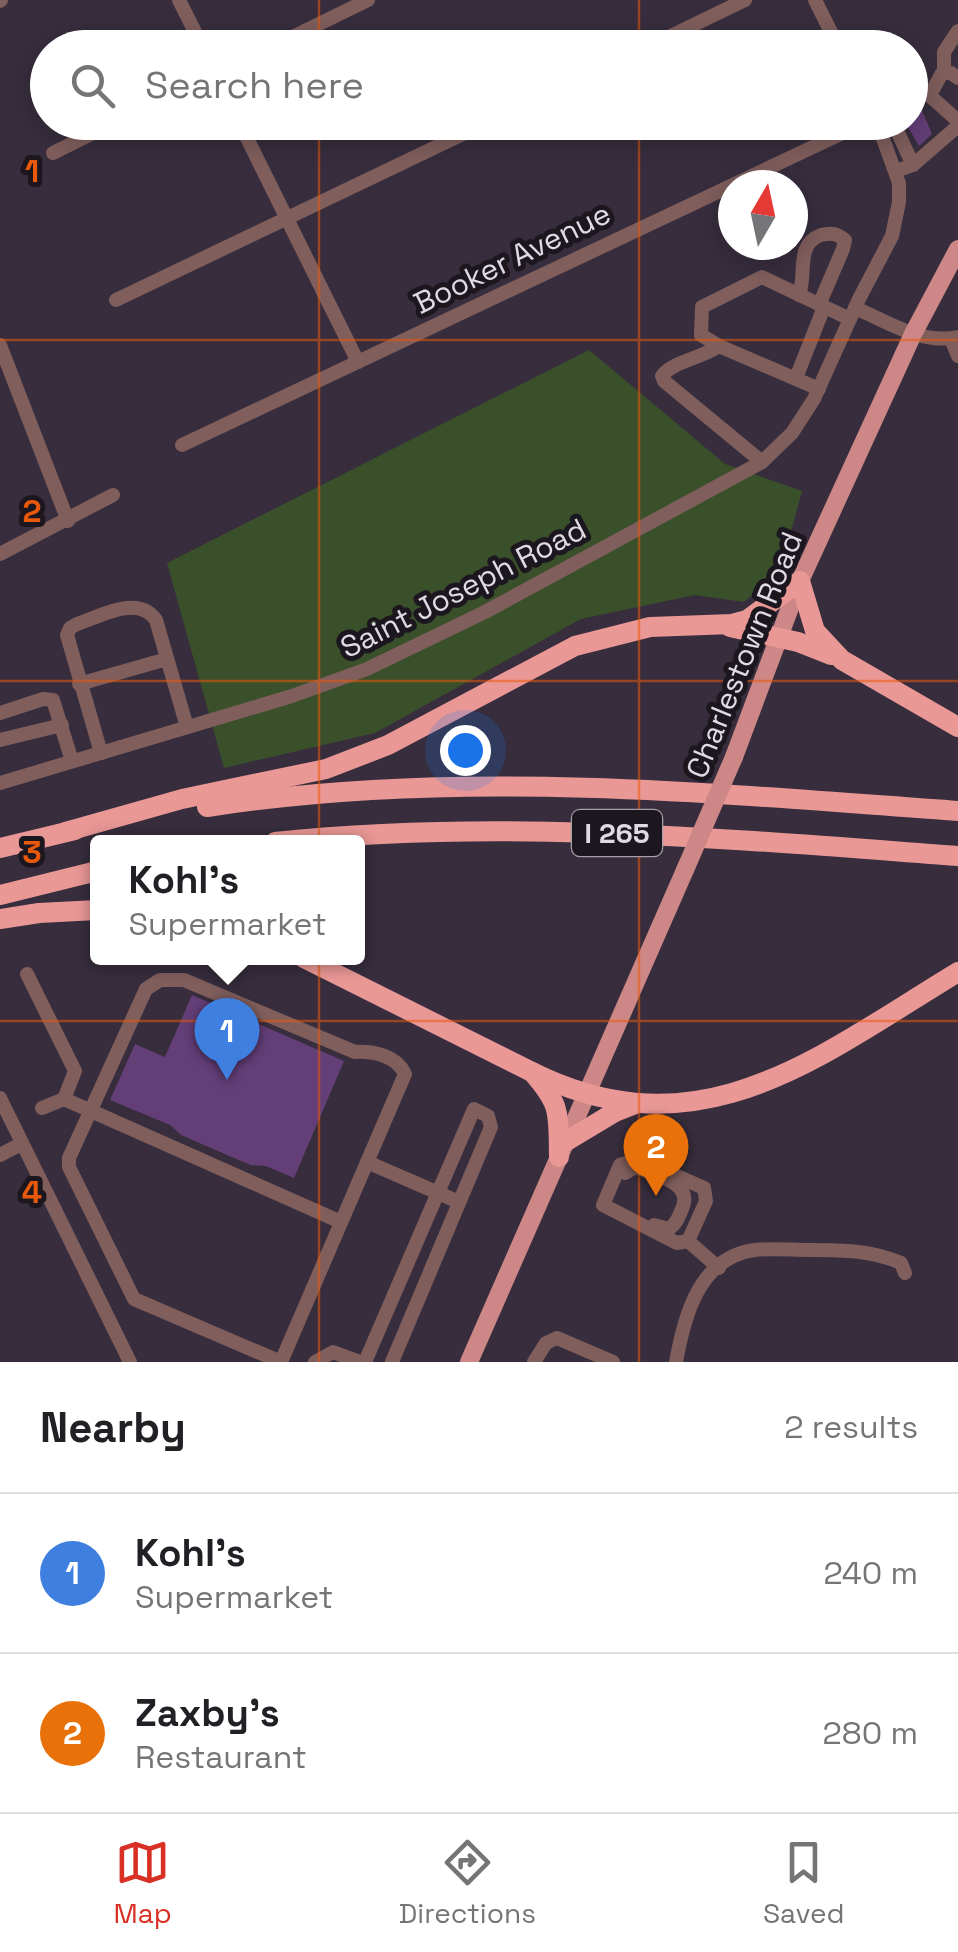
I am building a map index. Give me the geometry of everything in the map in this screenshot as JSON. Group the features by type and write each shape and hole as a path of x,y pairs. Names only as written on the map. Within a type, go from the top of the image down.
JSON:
{"highway":[{"path":"65,832 182,798 293,777 357,758 417,730 550,657 601,638 650,627 718,626 748,620 800,581 815,631 842,660"},
{"path":"718,626 798,642 842,660 958,727"},
{"name":"I 265","path":"0,848 65,832 245,802 458,785 652,789 958,810"},
{"name":"I 265","path":"365,835 543,830 713,841 765,840 958,856"},
{"path":"0,895 90,874"},
{"path":"0,919 90,910"},
{"path":"318,965 563,1087 640,1103"},
{"path":"532,1072 558,1107 562,1149 615,1112 640,1103 718,1096 766,1084 814,1061 958,972"}],"main road":[{"name":"Charlestown Road","path":"469,1362 734,757 800,581 913,334 958,249"}],"street":[{"path":"179,0 193,30"},
{"path":"307,30 368,0"},
{"path":"684,30 746,0"},
{"path":"816,0 831,30"},
{"path":"884,140 896,171 913,165 958,124 930,95 951,75 944,52 958,31"},
{"path":"53,152 78,140"},
{"path":"249,140 358,362"},
{"path":"116,300 450,140"},
{"name":"Booker Avenue","path":"182,445 828,140"},
{"path":"901,140 913,165"},
{"name":"Saint Joseph Road","path":"0,783 317,688 403,653 762,462 792,433 819,388 892,236 899,202 896,171"},
{"path":"796,378 844,249 844,240 838,235 826,234 809,244 801,262 804,280 798,295"},
{"path":"819,388 718,346 701,334 702,307 762,278 822,306 936,340 954,338 958,356"},
{"path":"0,344 68,521"},
{"path":"718,346 703,357 670,366 662,376 762,462"},
{"path":"0,554 113,495"},
{"path":"100,753 67,644 70,628 124,608 141,606 156,620 187,727"},
{"path":"79,684 167,659"},
{"path":"0,713 53,700 72,761"},
{"path":"1,741 60,719"},
{"path":"27,974 75,1071 64,1099 42,1108"},
{"path":"160,980 184,980 355,1052 372,1052 403,1067 405,1074 281,1362 134,1299 68,1167 90,1112 146,989 160,980"},
{"path":"0,1098 130,1362"},
{"path":"64,1099 341,1222"},
{"path":"315,1362 328,1352 362,1362 474,1109 486,1114 491,1126 392,1362"},
{"path":"0,1155 21,1144"},
{"path":"688,1242 707,1196 698,1184 652,1162 632,1159 620,1165 604,1205 611,1212 678,1242 688,1242 719,1268"},
{"path":"367,1162 459,1202"},
{"path":"605,1196 614,1193 627,1168 635,1167 678,1185 687,1198 676,1224 669,1229 621,1210 611,1212"},
{"path":"676,1362 690,1302 719,1268 754,1250 849,1250 879,1254 901,1263 904,1273"},
{"path":"534,1362 546,1343 563,1339 613,1362"}],"green space":[{"path":"589,350 725,464 802,491 781,569 744,602 695,595 581,619 375,733 224,768 167,563"}],"building":[{"path":"192,995 344,1061 294,1178 227,1155 110,1100 135,1044 165,1057"}],"place":[{"name":"Kohl's","path":"227,1080"},
{"name":"Zaxby's","path":"656,1196"}]}
